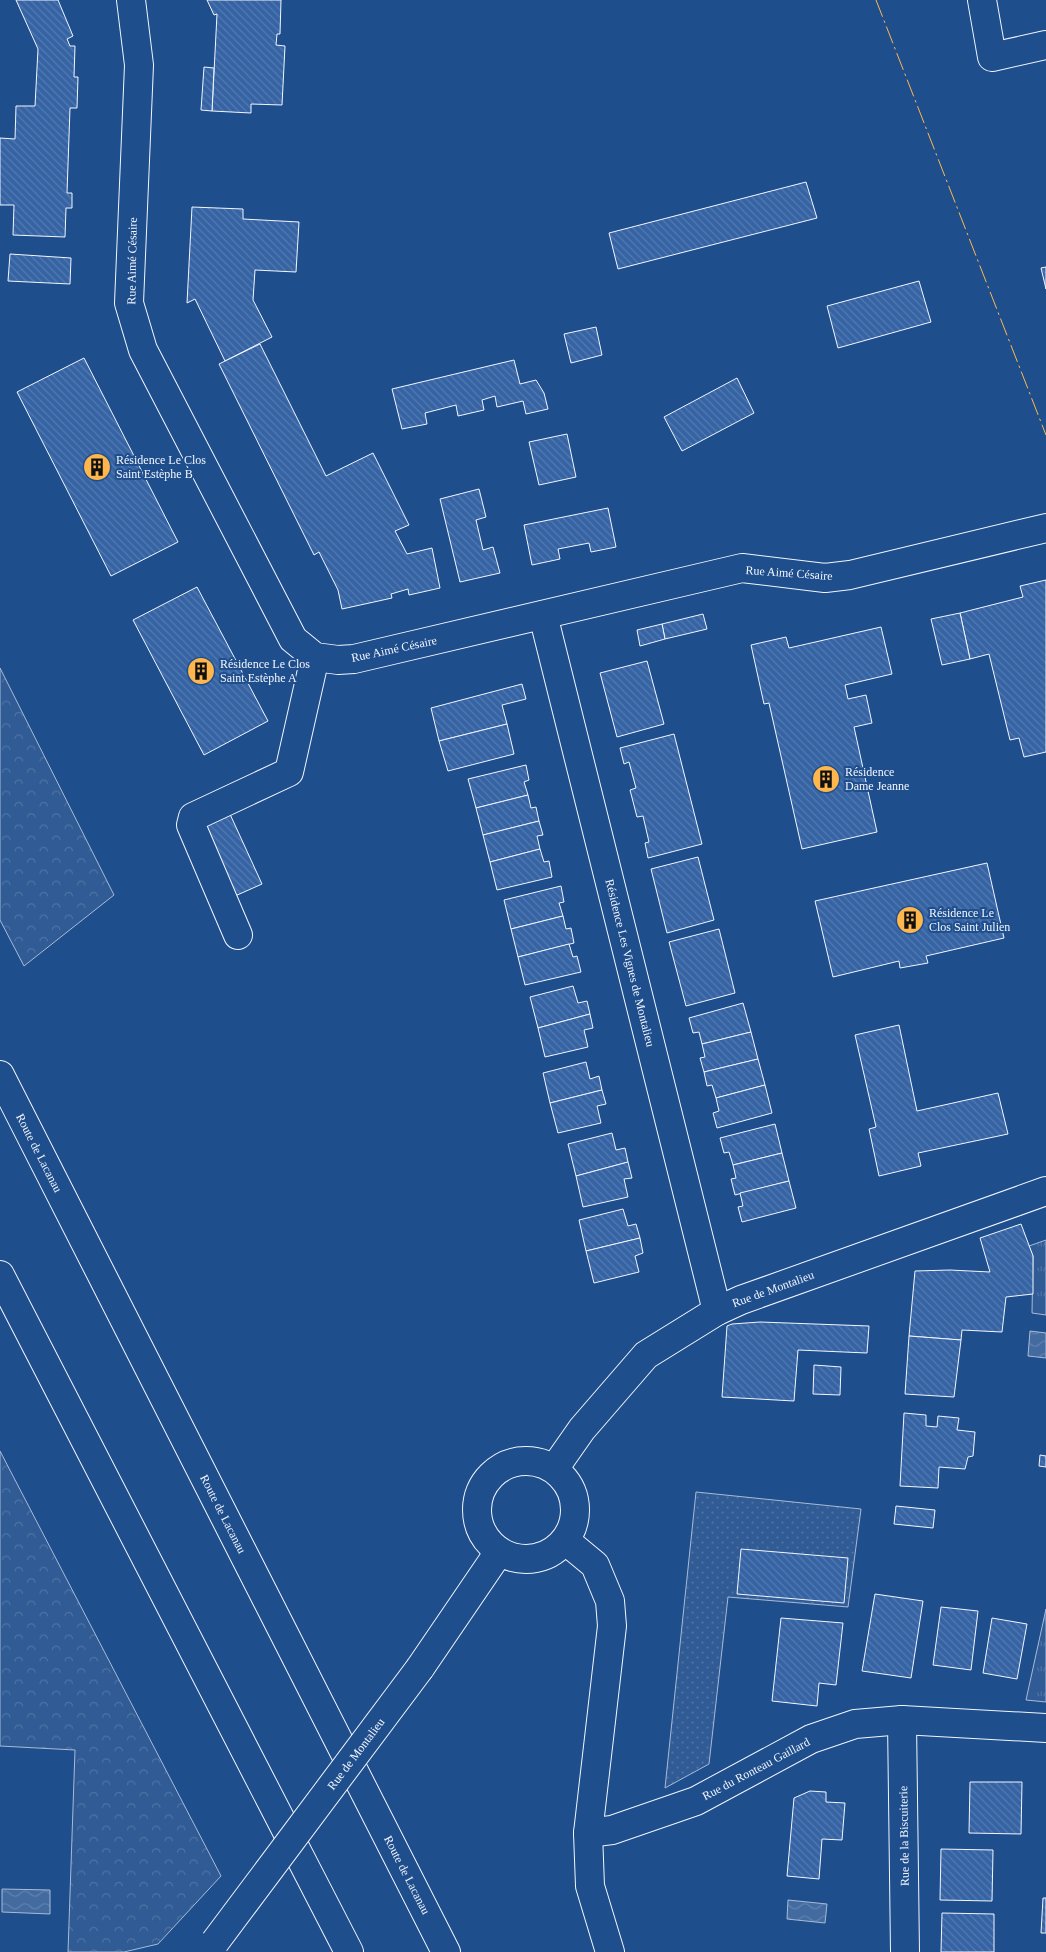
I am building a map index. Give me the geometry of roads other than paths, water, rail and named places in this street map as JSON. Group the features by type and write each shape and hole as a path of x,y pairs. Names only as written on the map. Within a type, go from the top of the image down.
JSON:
{"street":[{"name":"Rue Aimé Césaire","path":"131,0 139,65 129,303 143,350 293,639 314,657 338,660 354,659 742,568 825,578 850,575 1046,528"},
{"path":"982,0 992,57 1046,46"},
{"name":"Résidence Les Vignes de Montalieu","path":"543,615 717,1311"},
{"path":"238,934 191,825 193,817 290,772 314,657"},
{"name":"Route de Lacanau","path":"0,1075 446,1952"},
{"name":"Rue de Montalieu","path":"554,1469 582,1429 646,1354 717,1311 741,1300 1046,1191"},
{"path":"0,1275 350,1952"},
{"path":"524,1461 540,1462 554,1469 566,1480 574,1494 576,1510 574,1526 566,1540 556,1551 535,1559 513,1558 499,1552 488,1542 480,1528 476,1513 478,1497 485,1483 495,1471 509,1464 524,1461"},
{"path":"566,1540 595,1565 610,1601 612,1626 588,1833 590,1886 610,1952"},
{"name":"Rue de Montalieu","path":"211,1947 420,1668 499,1552"},
{"name":"Rue du Ronteau Gaillard","path":"588,1833 612,1830 696,1801 811,1739 855,1724 902,1720 1046,1728"},
{"name":"Rue de la Biscuiterie","path":"902,1720 905,1952"}],"water":[{"path":"1030,1331 1046,1333 1046,1358 1028,1356"},
{"path":"2,1889 50,1890 50,1914 2,1912"},
{"path":"788,1900 827,1904 825,1923 787,1919"}],"place":[{"name":"Résidence Le Clos Saint Estèphe B","path":"97,467"},
{"name":"Résidence Le Clos Saint Estèphe A","path":"201,671"},
{"name":"Résidence Dame Jeanne","path":"826,779"},
{"name":"Résidence Le Clos Saint Julien","path":"910,920"}]}
